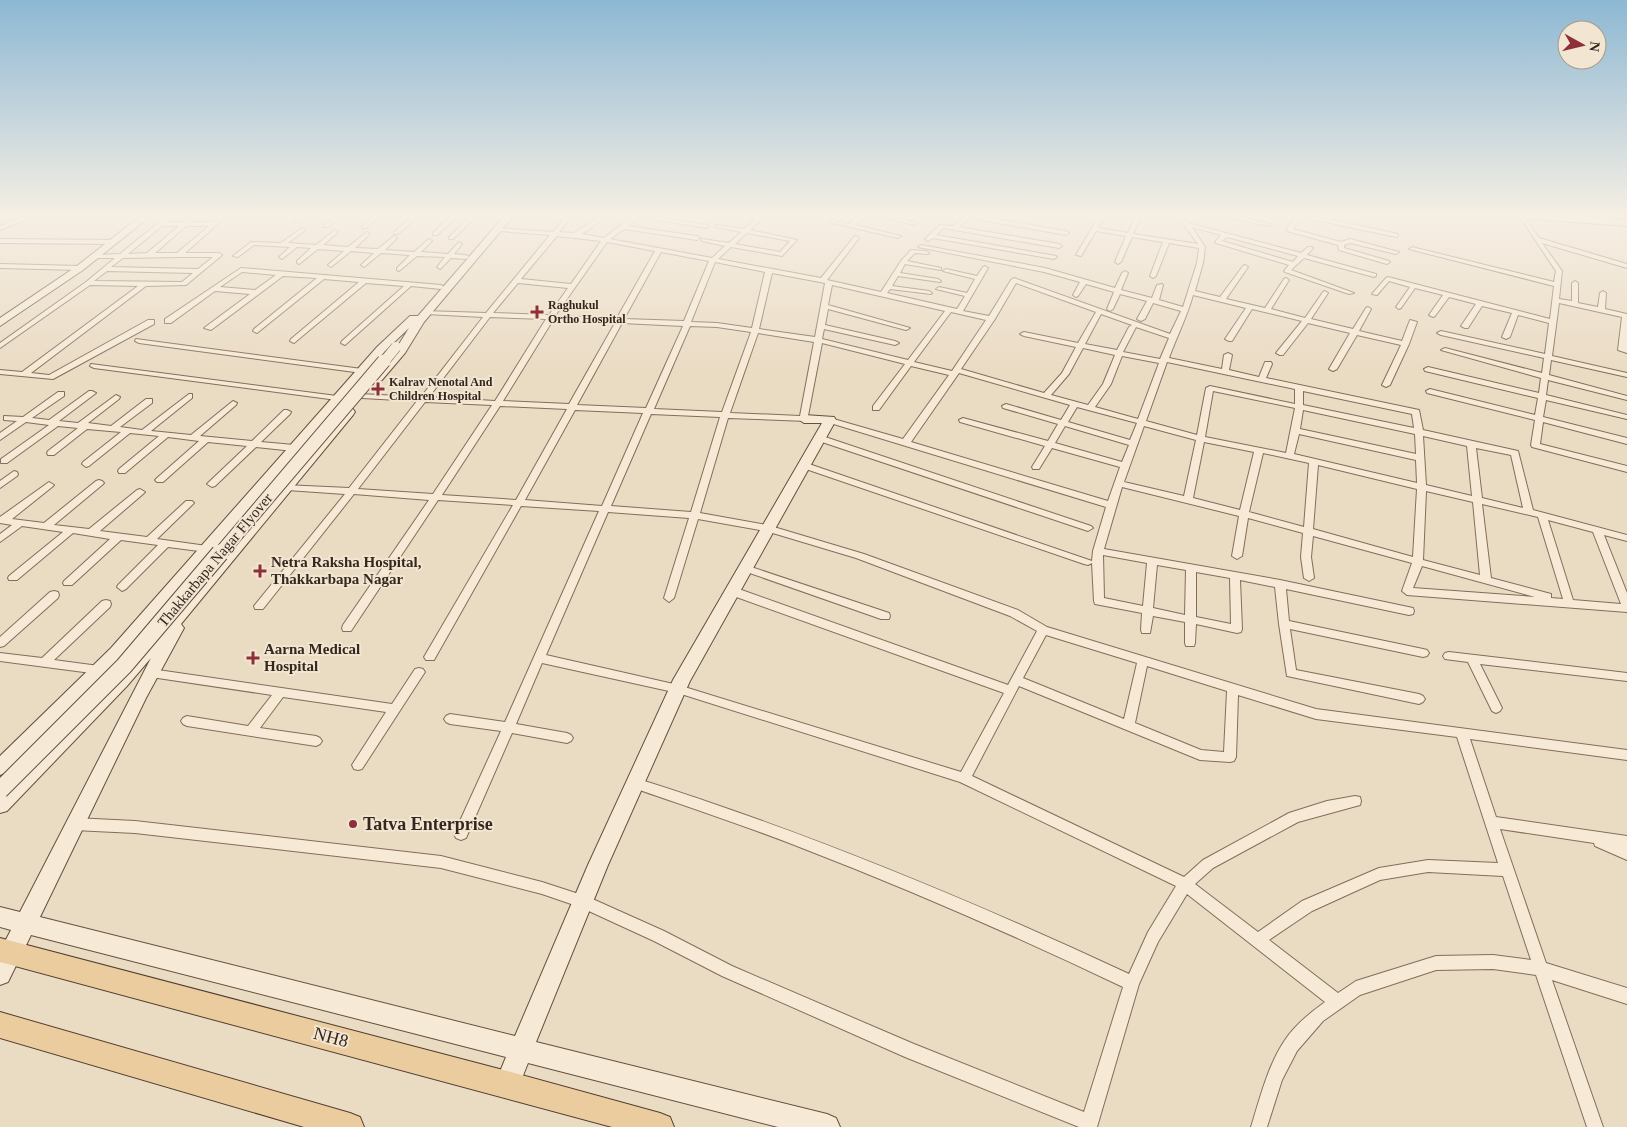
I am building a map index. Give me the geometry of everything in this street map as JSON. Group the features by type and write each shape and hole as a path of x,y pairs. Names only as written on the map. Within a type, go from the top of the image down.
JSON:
{"main road":[{"name":"NH8","path":"3,959 506,1084 660,1127"},
{"path":"0,1025 350,1127"}],"street":[{"path":"24,267 80,268"},
{"path":"0,346 108,267"},
{"path":"88,283 184,284 205,267"},
{"path":"0,805 121,681 189,604 401,351 419,318 458,267"},
{"path":"2,763 99,670 162,602 381,349 419,318 463,267"},
{"path":"259,606 351,492 488,314 527,267"},
{"path":"348,628 497,404 551,317 587,267"},
{"path":"430,658 650,267"},
{"path":"461,834 687,324 710,267"},
{"path":"747,267 826,282 992,319"},
{"path":"804,419 822,326 826,282 837,267"},
{"path":"883,295 901,267"},
{"path":"926,267 979,278"},
{"path":"1013,267 1084,281 1185,310"},
{"path":"1153,276 1157,267"},
{"path":"1199,267 1185,310 1172,337 1111,505 1096,565 1099,601 1237,629 1235,576"},
{"path":"1222,300 1245,267"},
{"path":"1291,267 1287,271 1351,293"},
{"path":"1344,267 1374,275"},
{"path":"1483,267 1557,285"},
{"path":"1556,267 1559,271 1554,322 1535,445 1627,469"},
{"path":"0,323 80,268"},
{"path":"959,312 985,268"},
{"path":"105,269 200,271"},
{"path":"168,321 241,270 442,287"},
{"path":"669,598 724,415 755,330 769,271"},
{"path":"1110,308 1125,273"},
{"path":"208,328 280,274"},
{"path":"896,274 938,281"},
{"path":"257,332 323,277"},
{"path":"1375,294 1388,279 1554,322"},
{"path":"906,442 956,372 984,327 992,319 1014,280 1172,337"},
{"path":"1266,310 1286,280"},
{"path":"294,341 364,281"},
{"path":"516,281 574,286"},
{"path":"1076,295 1084,281"},
{"path":"1575,283 1575,305"},
{"path":"24,374 144,284"},
{"path":"345,343 409,284"},
{"path":"1141,319 1153,301 1160,285"},
{"path":"1399,307 1414,285"},
{"path":"888,287 929,293"},
{"path":"214,289 256,292"},
{"path":"939,289 969,295"},
{"path":"1190,292 1405,344"},
{"path":"1280,353 1307,320 1325,293"},
{"path":"1601,310 1603,293"},
{"path":"1433,315 1447,294"},
{"path":"1556,300 1626,316 1622,350 1627,352"},
{"path":"1466,326 1480,303"},
{"path":"825,306 906,328"},
{"path":"1229,339 1250,306"},
{"path":"1333,369 1368,309"},
{"path":"876,408 949,310"},
{"path":"1046,396 1065,374 1100,310"},
{"path":"1506,336 1516,312"},
{"path":"419,318 488,314 717,325 819,340 910,363 956,372 1199,438 1290,456 1542,515 1627,538"},
{"name":"Thakkarbapa Nagar Flyover","path":"0,779 115,665 419,318"},
{"path":"0,372 50,377 151,322"},
{"path":"1386,385 1413,322"},
{"path":"822,326 895,343"},
{"path":"1090,408 1107,384 1119,353 1133,326"},
{"path":"1441,333 1627,375"},
{"path":"1024,334 1119,353 1215,369 1416,412 1420,432 1422,487 1418,562 1407,591 1627,607 1597,530"},
{"path":"139,341 362,371"},
{"name":"Thakkarbapa Nagar Flyover","path":"0,790 124,666 392,347"},
{"path":"1444,350 1627,398"},
{"path":"1225,371 1228,356"},
{"path":"1262,379 1268,364"},
{"path":"94,366 337,398"},
{"path":"1188,500 1199,438 1215,369"},
{"path":"1428,369 1627,417"},
{"path":"1290,456 1297,431 1300,407 1299,387"},
{"path":"1210,388 1514,453 1529,512"},
{"path":"1430,391 1627,441"},
{"path":"4,461 92,393"},
{"path":"0,437 61,394"},
{"path":"144,432 189,396"},
{"path":"362,396 830,420 1111,505"},
{"path":"51,453 116,397"},
{"path":"114,428 149,401"},
{"path":"192,438 233,403"},
{"path":"1036,467 1075,404"},
{"path":"1006,406 1134,444"},
{"path":"212,484 287,412"},
{"path":"7,418 294,448"},
{"path":"506,1084 583,902 678,689 767,528 830,420"},
{"path":"963,420 1125,466"},
{"path":"86,464 129,430"},
{"path":"1297,431 1421,458"},
{"path":"122,472 166,435"},
{"path":"819,438 1088,528"},
{"path":"160,480 206,439"},
{"path":"1471,444 1486,580"},
{"path":"1237,556 1244,514 1259,451"},
{"path":"1309,578 1306,557 1314,462"},
{"path":"803,466 1088,562"},
{"path":"0,485 14,474"},
{"path":"44,527 98,483"},
{"path":"1119,483 1244,514 1569,603"},
{"path":"1,521 49,485"},
{"path":"287,487 694,515 767,528 860,556 1014,613 1043,630 1316,714 1627,755"},
{"path":"91,533 140,492"},
{"path":"149,541 189,503"},
{"path":"1542,515 1569,603"},
{"path":"1,521 207,549"},
{"path":"0,539 19,524"},
{"path":"13,578 71,530"},
{"path":"68,583 118,537"},
{"path":"122,587 166,543"},
{"path":"1098,551 1280,584 1409,611"},
{"path":"1146,630 1152,561"},
{"path":"745,568 885,616"},
{"path":"1190,643 1191,568"},
{"path":"1280,584 1291,673 1419,699"},
{"path":"732,591 1014,685 1128,726 1200,755 1230,757 1233,688"},
{"path":"0,643 54,595"},
{"path":"162,602 189,604"},
{"path":"44,663 106,604"},
{"path":"3,959 24,923 151,673 189,604"},
{"path":"1284,624 1423,653"},
{"path":"964,778 1043,630"},
{"path":"1449,656 1627,677"},
{"path":"0,657 99,670"},
{"path":"539,658 678,689 964,778 1185,884 1338,1002"},
{"path":"1472,659 1496,708"},
{"path":"1128,726 1143,661"},
{"path":"358,765 419,672"},
{"path":"151,673 394,709"},
{"path":"250,732 280,693"},
{"path":"450,718 508,726 567,738"},
{"path":"187,721 316,741"},
{"path":"1462,733 1595,1127"},
{"path":"635,783 715,809 896,878 990,917 1132,983"},
{"path":"74,824 135,827 441,862 542,888 583,902 659,936 727,971 911,1051 1089,1125 1132,983 1152,937 1185,884 1208,864 1294,817 1356,800"},
{"path":"1491,822 1627,842"},
{"path":"1590,838 1627,854"},
{"path":"1258,941 1268,932 1307,906 1379,874 1428,866 1508,870"},
{"path":"0,917 827,1127"},
{"path":"1259,1127 1275,1077 1291,1045 1318,1016 1356,989 1436,964 1494,962 1542,969 1627,996"}],"place":[{"name":"Raghukul Ortho Hospital","path":"537,312"},
{"name":"Kalrav Nenotal And Children Hospital","path":"378,389"},
{"name":"Netra Raksha Hospital, Thakkarbapa Nagar","path":"260,571"},
{"name":"Aarna Medical Hospital","path":"253,658"},
{"name":"Tatva Enterprise","path":"353,824"}]}
